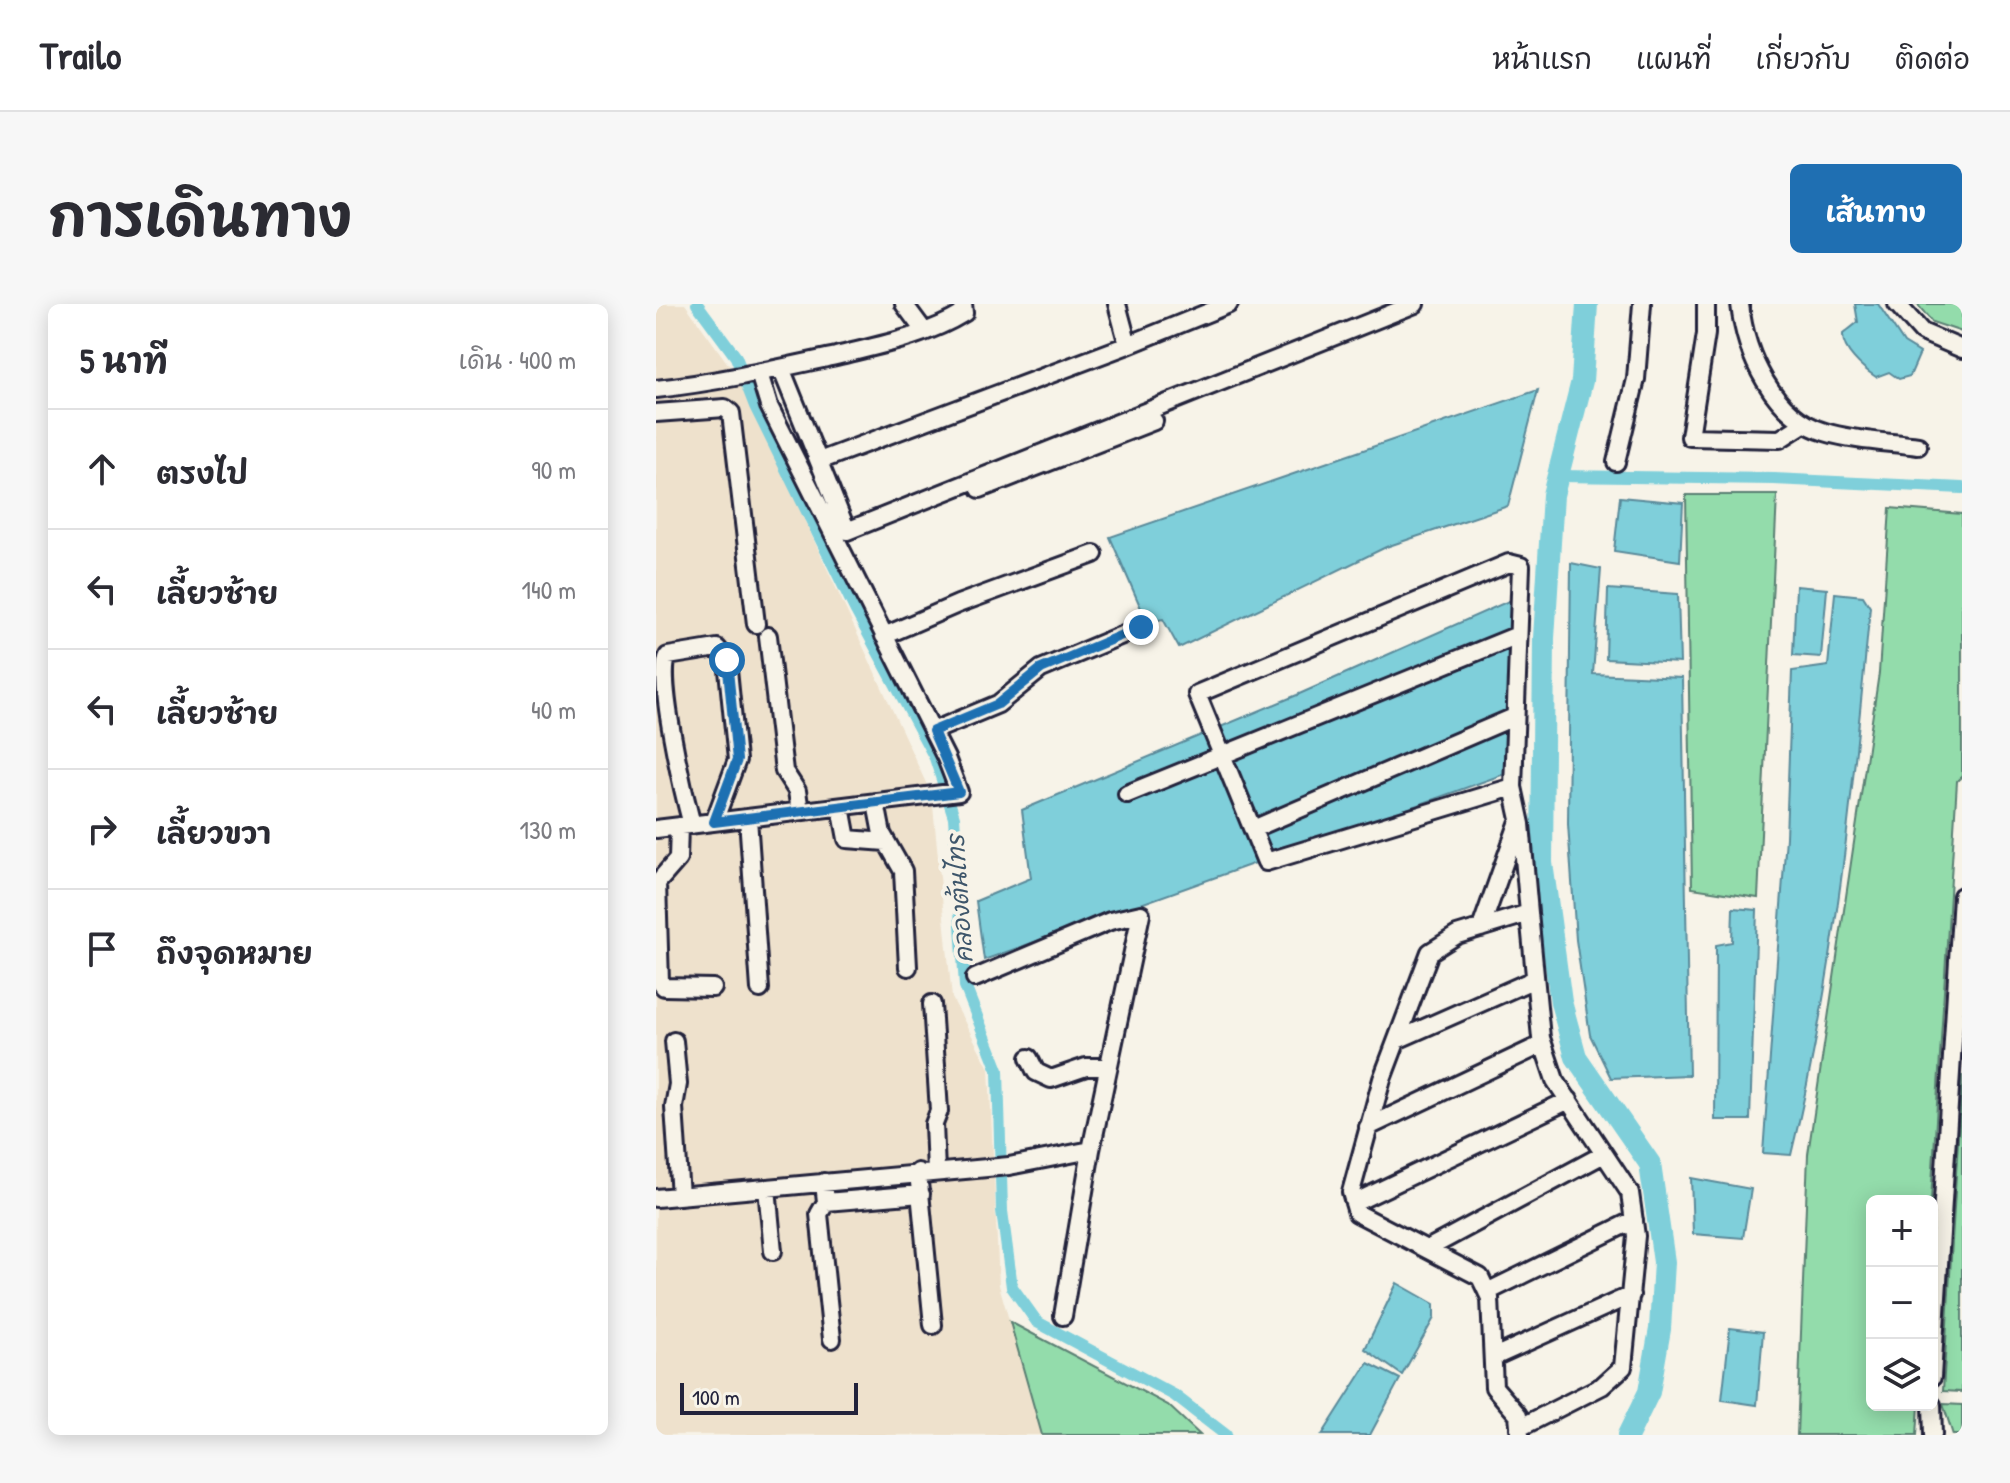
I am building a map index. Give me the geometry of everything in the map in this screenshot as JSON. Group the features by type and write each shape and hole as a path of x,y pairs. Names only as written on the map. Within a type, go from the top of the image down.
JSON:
{"street":[{"path":"904,304 924,331"},
{"path":"656,389 732,380 904,340 964,313 963,304"},
{"path":"1117,304 1128,345"},
{"path":"819,461 1229,304"},
{"path":"781,368 847,531 1415,304"},
{"path":"1616,462 1636,379 1642,304"},
{"path":"1706,304 1706,334 1690,437 1780,439 1805,423"},
{"path":"1740,304 1750,352 1770,387 1805,423 1825,432 1918,446"},
{"path":"1897,304 1922,332 1962,349"},
{"path":"656,829 958,792 933,731 837,544 756,374"},
{"path":"656,413 725,408 731,413 756,624"},
{"path":"837,544 1154,421"},
{"path":"884,636 958,604 1094,554"},
{"path":"1513,787 1266,862 1197,694 1509,563 1521,566 1513,787 1520,818 1543,1044 1555,1080 1630,1193 1636,1236 1623,1367 1602,1386 1520,1432 1518,1415 1494,1387 1487,1292 1480,1277 1357,1213 1351,1192 1368,1127 1430,952 1457,935 1529,913"},
{"path":"933,731 998,704 1041,669 1141,627"},
{"path":"1127,794 1518,635"},
{"path":"768,636 784,771 797,791 800,811"},
{"path":"713,988 664,987 660,982 657,883 678,859 686,825 661,671 668,656 704,648 717,648 727,660 737,751 736,771 714,822"},
{"path":"1253,829 1514,717"},
{"path":"876,803 886,842 903,871 908,967"},
{"path":"841,807 847,839 886,842"},
{"path":"748,818 760,989"},
{"path":"1481,928 1520,818"},
{"path":"1935,1339 1958,1030 1962,896"},
{"path":"975,978 1110,921 1141,914 1091,1150 1063,1316"},
{"path":"1397,1040 1535,979"},
{"path":"932,1004 939,1111 934,1124 936,1171"},
{"path":"674,1041 678,1084 674,1107 680,1196"},
{"path":"1368,1127 1543,1044"},
{"path":"1029,1058 1036,1072 1051,1079 1086,1067 1108,1067"},
{"path":"1354,1203 1569,1100"},
{"path":"656,1198 1000,1166 1091,1150"},
{"path":"1427,1249 1604,1154"},
{"path":"918,1172 933,1325"},
{"path":"824,1182 826,1202 819,1214 832,1339"},
{"path":"767,1188 773,1251"},
{"path":"826,1202 921,1194"},
{"path":"1487,1292 1634,1220"},
{"path":"1494,1357 1631,1295"},
{"path":"1933,1411 1935,1432"}],"shaded area":[{"path":"656,304 685,304 741,382 932,796 952,998 989,1068 999,1285 1042,1435 656,1435"}],"green space":[{"path":"1917,304 1962,304 1962,332 1932,322"},
{"path":"1686,495 1777,495 1758,898 1692,888"},
{"path":"1890,508 1962,514 1962,776 1957,781 1931,1195 1866,1195 1866,1411 1919,1411 1917,1435 1797,1435 1808,1154 1879,673"},
{"path":"1962,1075 1962,1392 1943,1391"},
{"path":"1010,1322 1168,1405 1200,1435 1042,1435"},
{"path":"1943,1404 1962,1405 1962,1435 1953,1435"}],"water":[{"path":"1855,304 1878,304 1904,343 1920,353 1910,376 1899,379 1889,372 1876,377 1849,352 1843,334 1858,322"},
{"path":"1538,390 1508,506 1386,547 1179,648 1163,619 1147,622 1110,537"},
{"path":"1620,497 1683,503 1680,561 1614,551"},
{"path":"1571,563 1601,569 1593,674 1682,678 1689,1075 1611,1078 1590,1035 1576,940 1568,824"},
{"path":"1796,586 1827,589 1821,657 1793,655"},
{"path":"1608,589 1678,594 1680,663 1606,659"},
{"path":"1835,593 1863,596 1870,607 1841,883 1820,1020 1791,1155 1763,1153 1786,837 1792,671 1828,666"},
{"path":"1513,599 1523,605 1524,767 984,960 976,901 1031,878 1022,810 1297,695"},
{"path":"1733,908 1757,910 1750,1120 1715,1120 1716,945 1732,942"},
{"path":"1691,1178 1751,1189 1743,1238 1693,1234"},
{"path":"1397,1283 1434,1304 1434,1318 1402,1375 1365,1349"},
{"path":"1730,1328 1763,1332 1757,1405 1722,1400"},
{"path":"1368,1363 1400,1379 1370,1435 1322,1435"}],"waterway":[{"name":"คลองต้นไทร","path":"697,304 736,357 755,406 856,611 935,758 954,817 965,986 998,1070 1002,1211 1012,1287 1037,1322 1174,1395 1226,1435"},
{"path":"1587,304 1582,381 1553,495 1544,638 1542,863 1561,1002 1576,1057 1650,1164 1664,1262 1660,1329 1649,1392 1628,1435"},
{"path":"1558,476 1774,479 1962,488"}],"route":[{"path":"727,660 737,760 736,771 714,822 959,792 933,731 998,704 1041,669 1141,627"}]}
